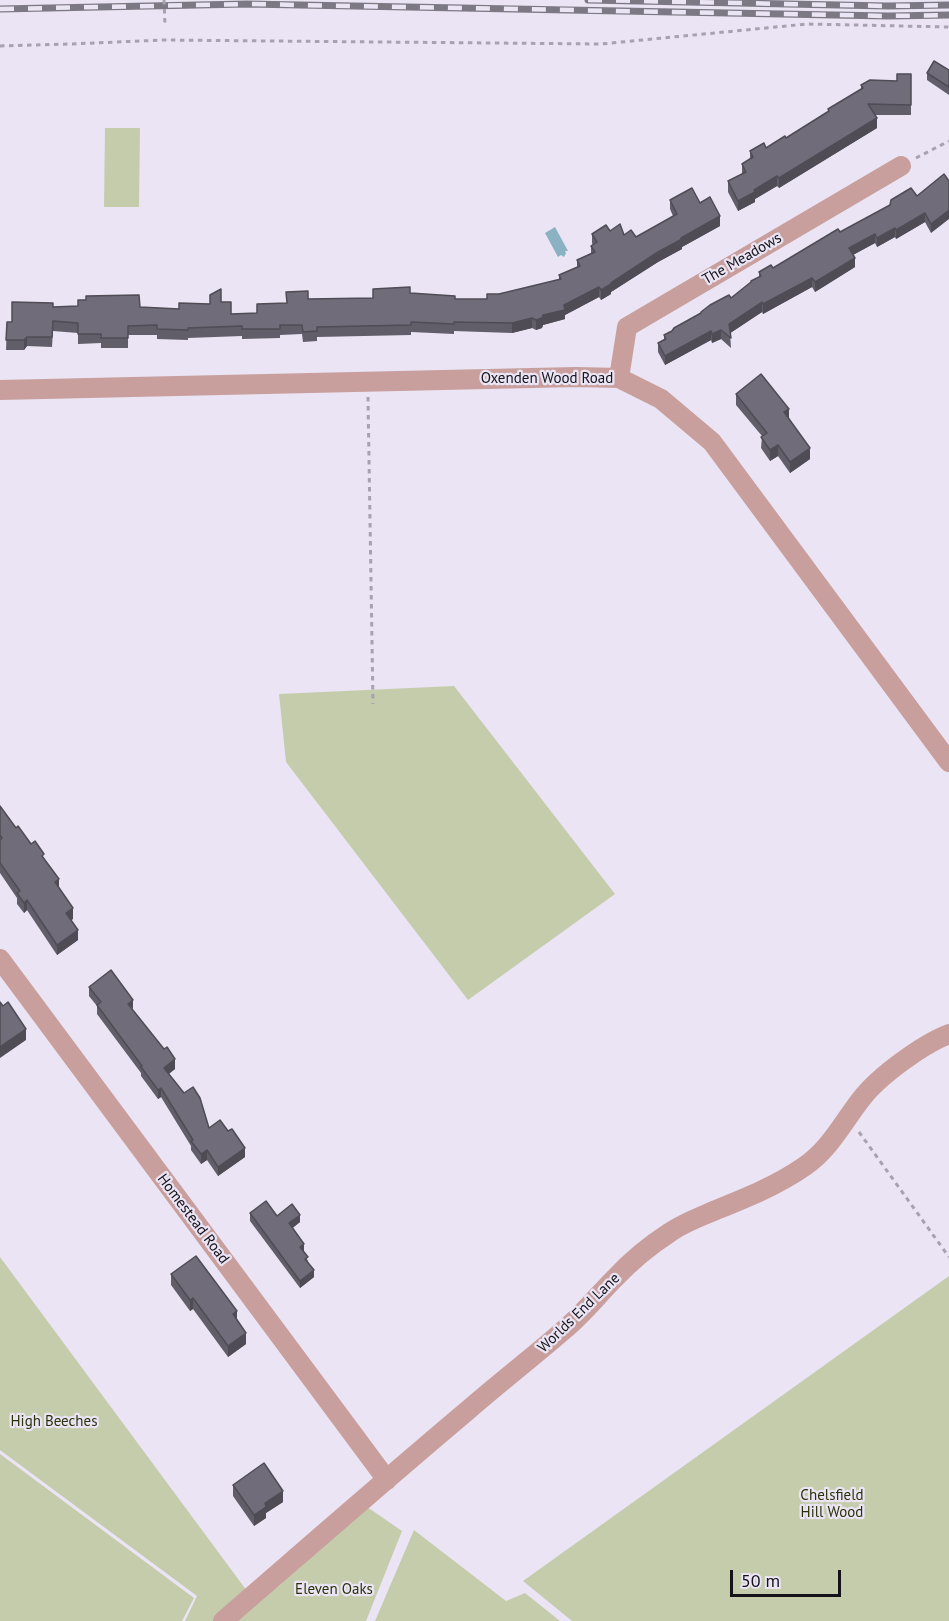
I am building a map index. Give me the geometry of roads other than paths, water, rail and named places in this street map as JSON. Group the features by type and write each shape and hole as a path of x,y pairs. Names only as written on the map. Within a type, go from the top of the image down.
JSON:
{"street":[{"name":"The Meadows","path":"619,378 627,327 901,165"},
{"name":"Oxenden Wood Road","path":"0,390 576,376 619,378 661,399 712,442 949,762"},
{"name":"Homestead Road","path":"0,959 387,1480"},
{"name":"Worlds End Lane","path":"223,1621 468,1409 567,1328 643,1252 670,1231 754,1194 806,1166 824,1150 875,1084 903,1061 949,1034"}],"water":[{"path":"555,227 568,251 565,251 564,257 561,255 558,257 545,233"}],"railway":[{"path":"588,0 888,6 949,5"},
{"path":"0,9 247,4 888,16 949,15"}],"park label":[{"name":"High Beeches","path":"54,1422"},
{"name":"Chelsfield Hill Wood","path":"832,1504"},
{"name":"Eleven Oaks","path":"334,1590"}]}
